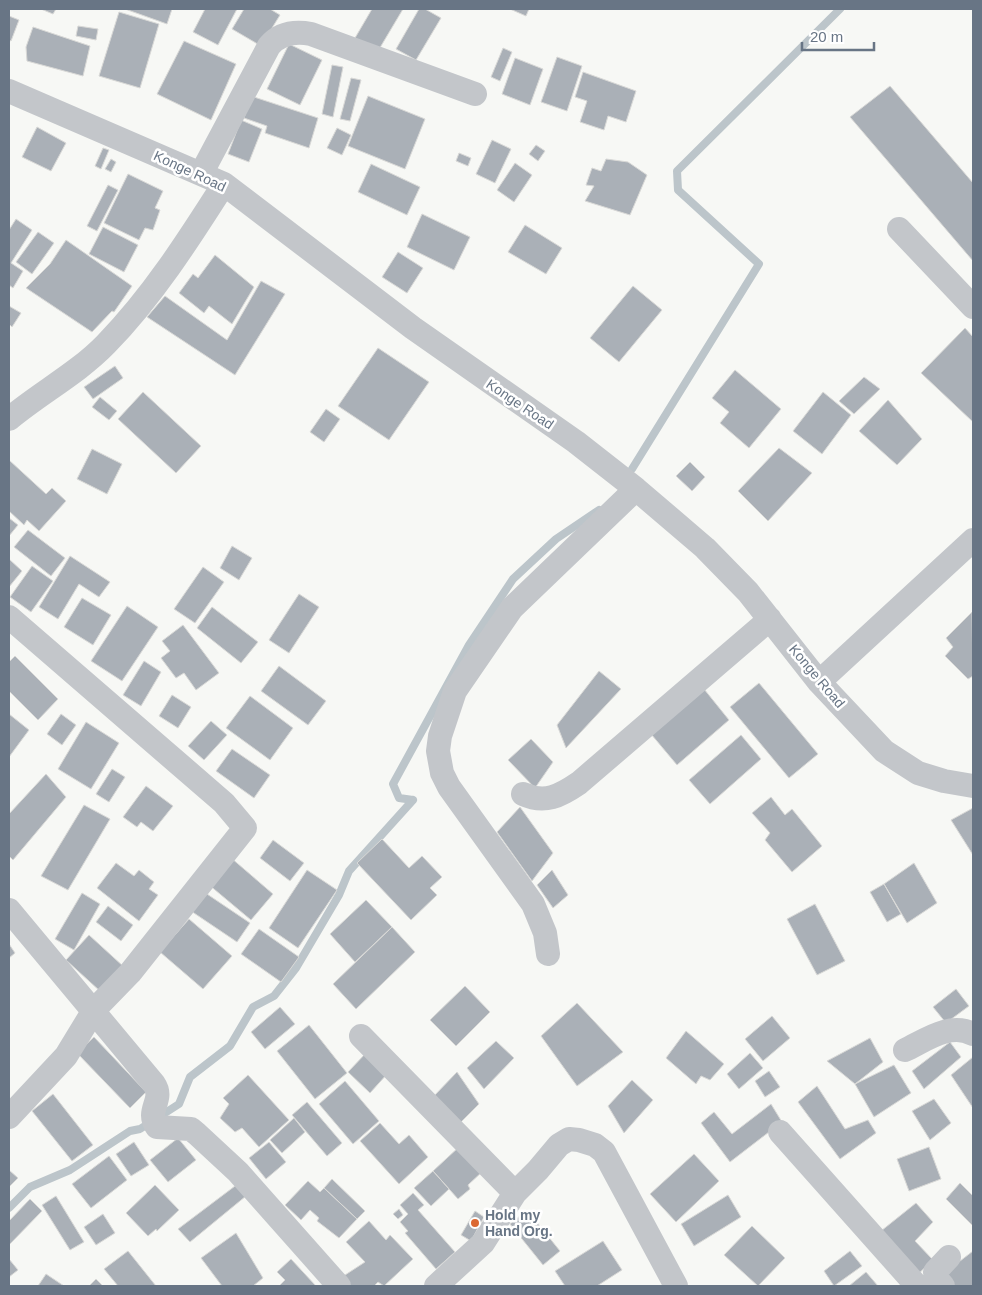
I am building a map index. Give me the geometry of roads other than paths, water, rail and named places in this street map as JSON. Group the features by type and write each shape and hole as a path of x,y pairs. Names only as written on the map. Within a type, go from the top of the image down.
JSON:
{"street":[{"path":"201,174 269,46 276,38 288,34 302,32 311,34 475,94"},
{"name":"Konge Road","path":"9,92 224,184 413,328 576,442 636,488 705,548 748,592 819,682 884,751 902,764 944,781 973,786"},
{"path":"9,419 88,361 106,344 183,248 224,184"},
{"path":"900,229 973,307"},
{"path":"548,954 545,933 533,904 448,787 442,773 438,751 440,736 454,691 512,608 636,488"},
{"path":"819,682 973,540"},
{"path":"9,616 224,803 245,828 130,973 94,1010 66,1056 9,1117"},
{"path":"522,794 534,800 548,799 565,792 579,783 770,619"},
{"path":"9,910 158,1089 152,1121 157,1127 192,1129 238,1172 340,1286"},
{"path":"905,1050 950,1030 966,1030 973,1034"},
{"path":"361,1036 515,1193"},
{"path":"780,1132 917,1286"},
{"path":"436,1286 483,1243 515,1193 559,1145 569,1139 595,1145 604,1152 676,1286"},
{"path":"942,1286 936,1279 935,1272 949,1257"}],"waterway":[{"path":"632,469 759,264 678,190 677,171 840,9"},
{"path":"413,800 399,798 393,784 469,645 513,579 556,539 599,510"},
{"path":"9,1208 30,1187 70,1170 130,1131 140,1129 179,1104 190,1077 230,1046 253,1007 274,996 296,968 339,895 349,871 413,800"}],"place":[{"name":"Hold my Hand Org.","path":"475,1223"}]}
